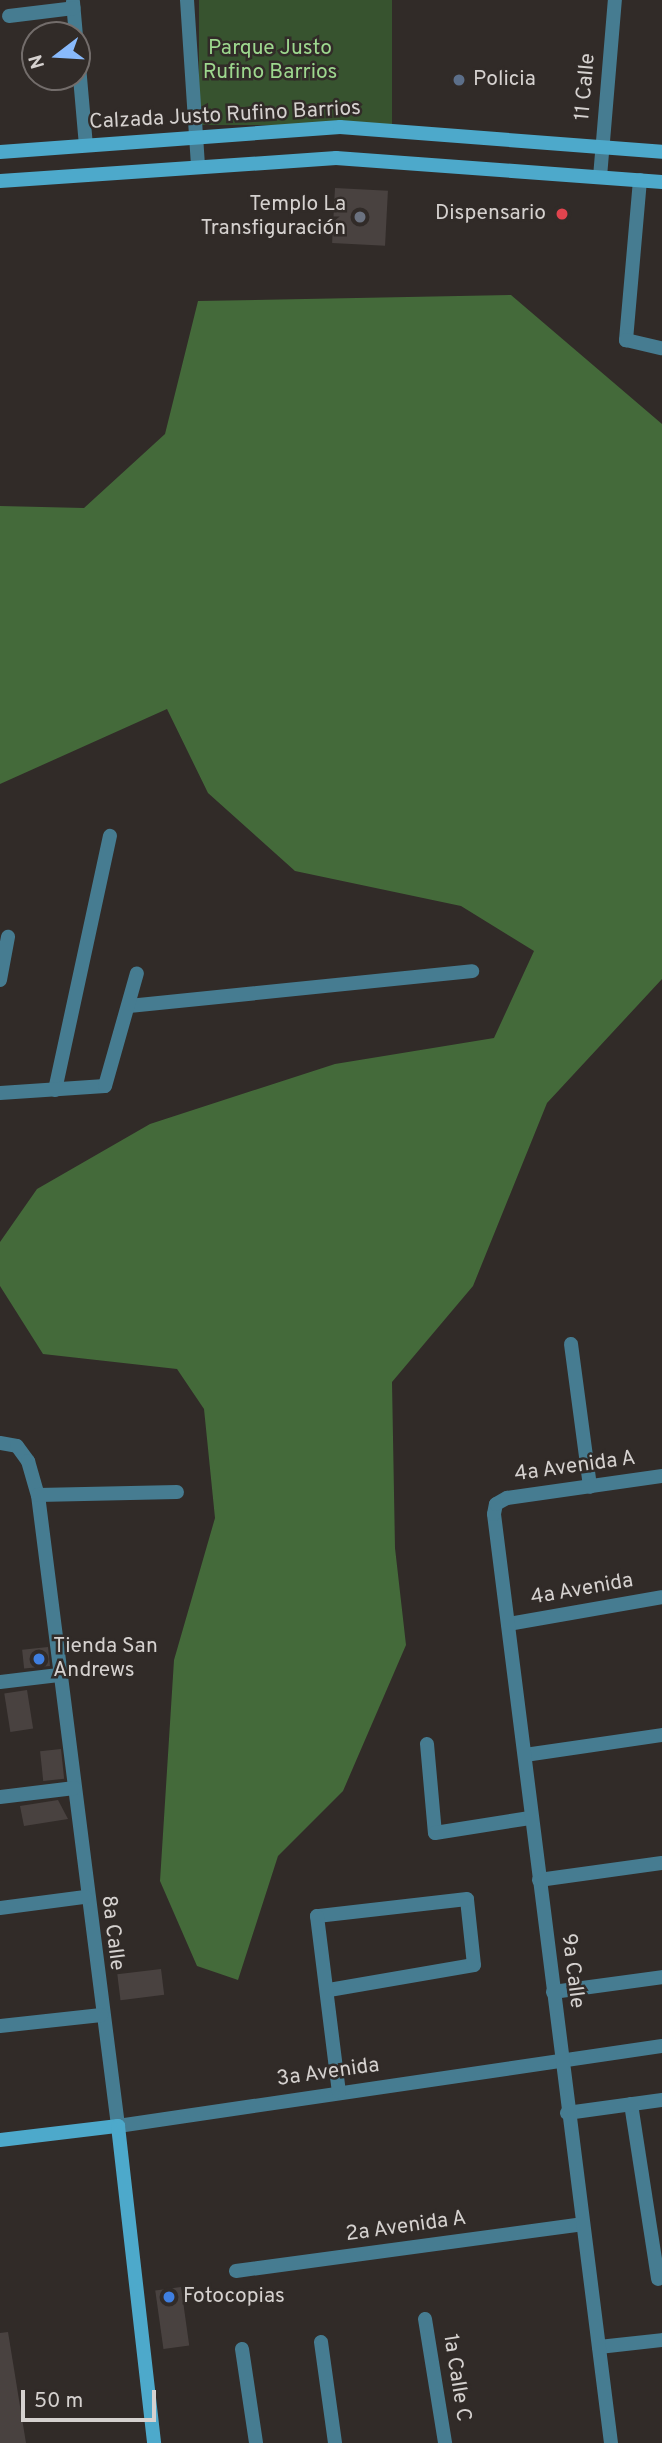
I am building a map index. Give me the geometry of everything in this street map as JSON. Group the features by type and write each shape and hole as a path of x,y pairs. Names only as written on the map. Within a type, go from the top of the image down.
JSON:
{"street":[{"path":"187,0 198,165"},
{"name":"11 Calle","path":"600,177 615,0"},
{"path":"9,16 74,4"},
{"path":"81,91 86,145"},
{"name":"Calzada Justo Rufino Barrios","path":"0,152 340,127 662,152"},
{"path":"0,181 198,165 336,158 662,182"},
{"path":"640,180 626,340 662,348"},
{"path":"55,1090 110,836"},
{"path":"0,980 8,937"},
{"path":"129,1006 471,971"},
{"path":"0,1093 104,1086 137,974"},
{"path":"571,1344 590,1488"},
{"name":"8a Calle","path":"2,1443 17,1446 28,1461 38,1495 85,1897 118,2126 154,2443"},
{"name":"4a Avenida A","path":"496,1504 662,1476"},
{"path":"38,1495 177,1492"},
{"name":"9a Calle","path":"496,1504 530,1818 611,2443"},
{"name":"4a Avenida","path":"509,1623 662,1597"},
{"path":"0,1682 59,1675"},
{"path":"524,1755 662,1735"},
{"path":"426,1744 435,1833 530,1818"},
{"path":"0,1797 74,1788"},
{"path":"539,1880 662,1863"},
{"path":"0,1908 85,1897"},
{"path":"330,1990 474,1965 467,1899 317,1916 330,1990 339,2092"},
{"path":"553,1992 662,1977"},
{"path":"0,2026 101,2015"},
{"name":"3a Avenida","path":"0,2140 118,2126 662,2046"},
{"path":"567,2113 662,2101"},
{"path":"631,2104 658,2279"},
{"name":"2a Avenida A","path":"236,2271 582,2224"},
{"name":"1a Calle C","path":"425,2319 445,2443"},
{"path":"599,2347 662,2340"},
{"path":"321,2342 335,2443"},
{"path":"242,2349 256,2443"}],"green space":[{"name":"Parque Justo Rufino Barrios","path":"199,0 392,0 392,125 199,125"},
{"path":"511,295 662,424 662,979 547,1103 473,1286 392,1382 395,1548 406,1645 343,1791 278,1856 238,1980 197,1966 160,1881 174,1660 215,1518 204,1409 177,1369 43,1354 0,1286 0,1242 37,1189 150,1124 335,1064 494,1038 534,951 461,906 295,871 208,793 167,709 0,784 0,506 84,508 165,434 198,301"}],"building":[{"name":"Templo La Transfiguración","path":"335,188 388,191 385,246 332,243"},
{"name":"Tienda San Andrews","path":"48,1647 50,1666 24,1669 22,1650"},
{"path":"27,1690 33,1729 10,1732 4,1694"},
{"path":"61,1749 64,1779 43,1781 40,1751"},
{"path":"58,1800 68,1819 24,1826 20,1806"},
{"path":"161,1969 164,1995 120,2000 117,1974"},
{"path":"181,2287 189,2345 163,2349 155,2291"},
{"path":"8,2332 26,2443 0,2443 0,2333"}],"place":[{"name":"Policia","path":"459,80"},
{"name":"Dispensario","path":"562,214"},
{"name":"Templo La Transfiguración","path":"360,217"},
{"name":"Tienda San Andrews","path":"39,1659"},
{"name":"Fotocopias","path":"169,2297"}]}
